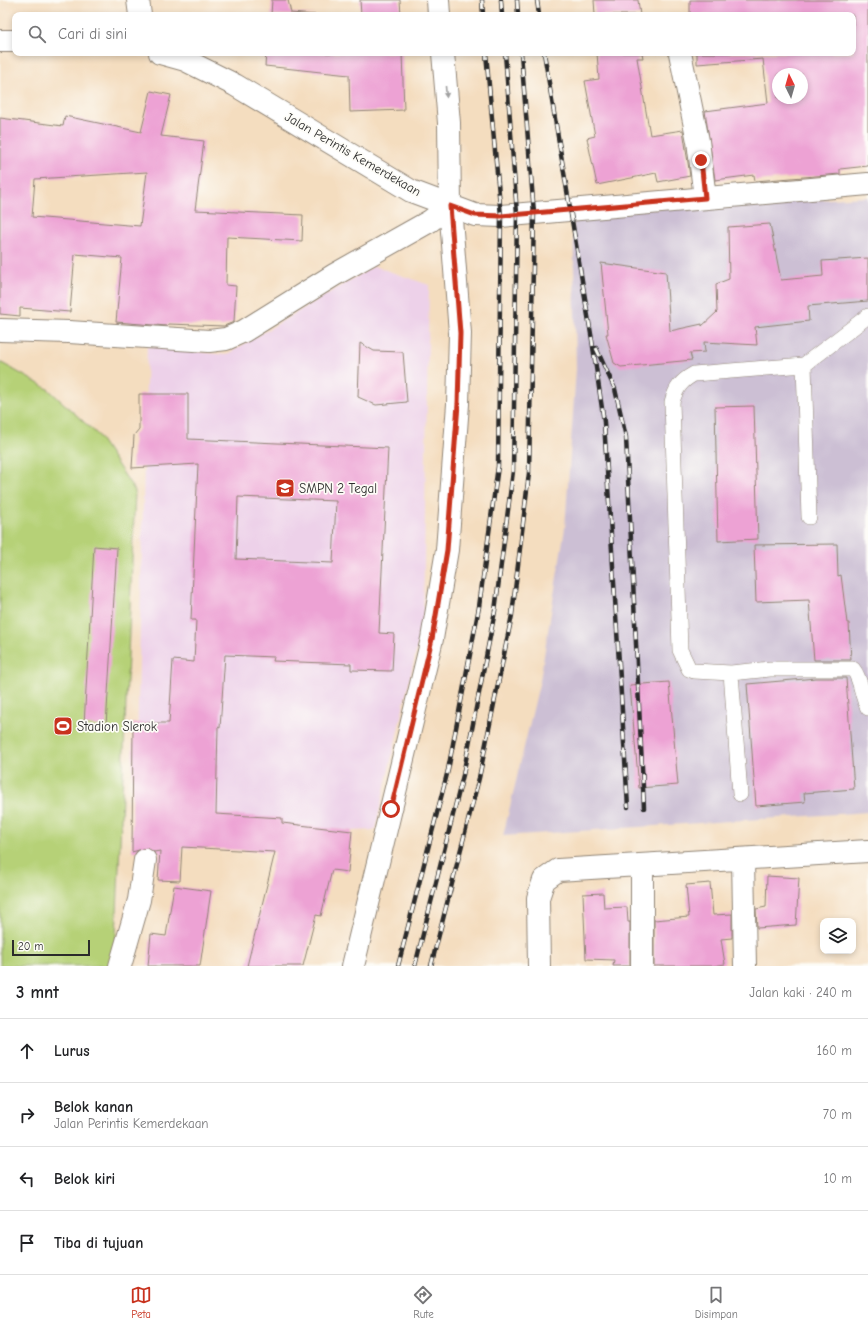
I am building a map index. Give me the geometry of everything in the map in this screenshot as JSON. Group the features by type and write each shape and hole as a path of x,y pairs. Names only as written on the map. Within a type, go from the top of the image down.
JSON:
{"street":[{"path":"138,0 140,12"},
{"path":"438,0 439,12"},
{"path":"0,41 12,41"},
{"name":"Jalan Perintis Kemerdekaan","path":"171,56 185,60 235,85 411,191 475,215 501,216 868,184"},
{"path":"353,966 432,639 447,550 458,404 460,333 450,206 449,124 443,56"},
{"path":"681,56 698,142 705,198"},
{"path":"0,330 69,332 209,341 226,339 244,331 334,275 430,221 450,206"},
{"path":"538,966 538,898 544,880 558,870 868,852"},
{"path":"742,859 746,966"},
{"path":"120,966 139,900 145,860"},
{"path":"642,865 642,966"}],"lane":[{"path":"868,316 804,365 694,374 682,381 675,391 672,402 680,650 689,669 694,671 731,673 770,669 853,669 858,675 863,700 868,708"},
{"path":"804,365 809,517"},
{"path":"731,673 740,794"}],"shaded area":[{"path":"868,197 868,812 503,836 540,680 565,528 576,369 573,213"},
{"name":"SMPN 2 Tegal","path":"374,266 429,285 423,621 375,830 352,831 286,824 135,824 147,346 226,355"}],"green space":[{"name":"Stadion Slerok","path":"0,362 48,389 97,434 135,491 115,961 110,966 0,966"}],"building":[{"path":"272,0 288,0 291,12 271,12"},
{"path":"360,0 400,0 401,12 361,12"},
{"path":"594,0 638,0 640,12 595,12"},
{"path":"690,0 868,0 868,166 840,169 840,174 755,181 754,175 715,180 705,111 768,103 763,59 697,64 697,56 856,56 856,12 690,12"},
{"path":"266,56 402,56 404,110 350,112 349,75 265,66"},
{"path":"597,56 643,56 643,58 637,58 650,135 683,130 690,176 658,182 656,173 597,185 587,138 595,136 585,81 599,79"},
{"path":"151,91 171,95 161,136 204,141 195,210 303,215 302,241 227,237 226,285 236,286 234,322 224,326 168,324 167,326 116,322 122,258 75,254 70,312 20,308 20,316 0,314 0,118 63,126 65,116 141,132","holes":["147,172 140,226 32,217 35,179"]},
{"path":"770,224 781,280 823,276 822,261 868,258 868,301 808,306 809,321 755,327 757,345 704,342 705,352 690,353 692,360 621,367 614,363 606,334 608,334 601,263 666,272 670,331 702,324 702,326 717,312 716,284 729,279 728,227"},
{"path":"360,343 374,351 403,352 407,402 376,405 358,397"},
{"path":"139,394 188,394 188,439 388,448 379,633 394,634 392,671 351,670 351,664 273,661 274,657 225,655 220,728 218,727 216,814 282,818 282,823 352,831 348,872 332,870 321,916 316,915 303,966 247,966 275,852 182,847 180,881 158,880 160,851 154,852 146,848 132,852 133,723 169,723 173,660 194,662 196,620 191,620 198,464 132,468 134,435 139,429","holes":["238,497 336,501 333,563 236,559"]},
{"path":"754,406 758,539 718,541 715,407"},
{"path":"837,544 838,576 841,575 847,623 849,623 851,660 814,660 809,600 756,602 754,545"},
{"path":"94,546 117,548 106,726 84,725"},
{"path":"816,678 846,678 854,789 804,793 805,802 756,806 747,684"},
{"path":"669,682 678,785 639,788 630,685"},
{"path":"767,876 799,878 796,925 757,928 756,909 766,907"},
{"path":"710,883 713,915 732,914 732,938 721,939 725,964 713,966 654,966 654,920 689,917 686,885"},
{"path":"174,886 211,891 200,966 148,966 151,934 166,936"},
{"path":"603,893 604,908 627,907 628,922 630,922 630,966 613,966 614,960 586,959 583,894"}],"railway":[{"path":"482,0 483,12"},
{"path":"501,0 502,12"},
{"path":"517,0 518,12"},
{"path":"537,0 539,12"},
{"path":"398,966 448,770 479,607 498,466 501,216 486,56"},
{"path":"415,966 463,775 495,611 513,471 517,214 505,56"},
{"path":"431,966 479,778 512,615 529,473 534,213 521,56"},
{"path":"545,56 592,340 604,422 628,807"},
{"path":"596,348 615,389 626,437 644,808"}],"place":[{"name":"SMPN 2 Tegal","path":"285,488"},
{"name":"Stadion Slerok","path":"63,726"}],"route":[{"path":"391,809 432,639 447,550 458,404 460,333 450,206 475,215 501,216 705,198 701,160"}]}
